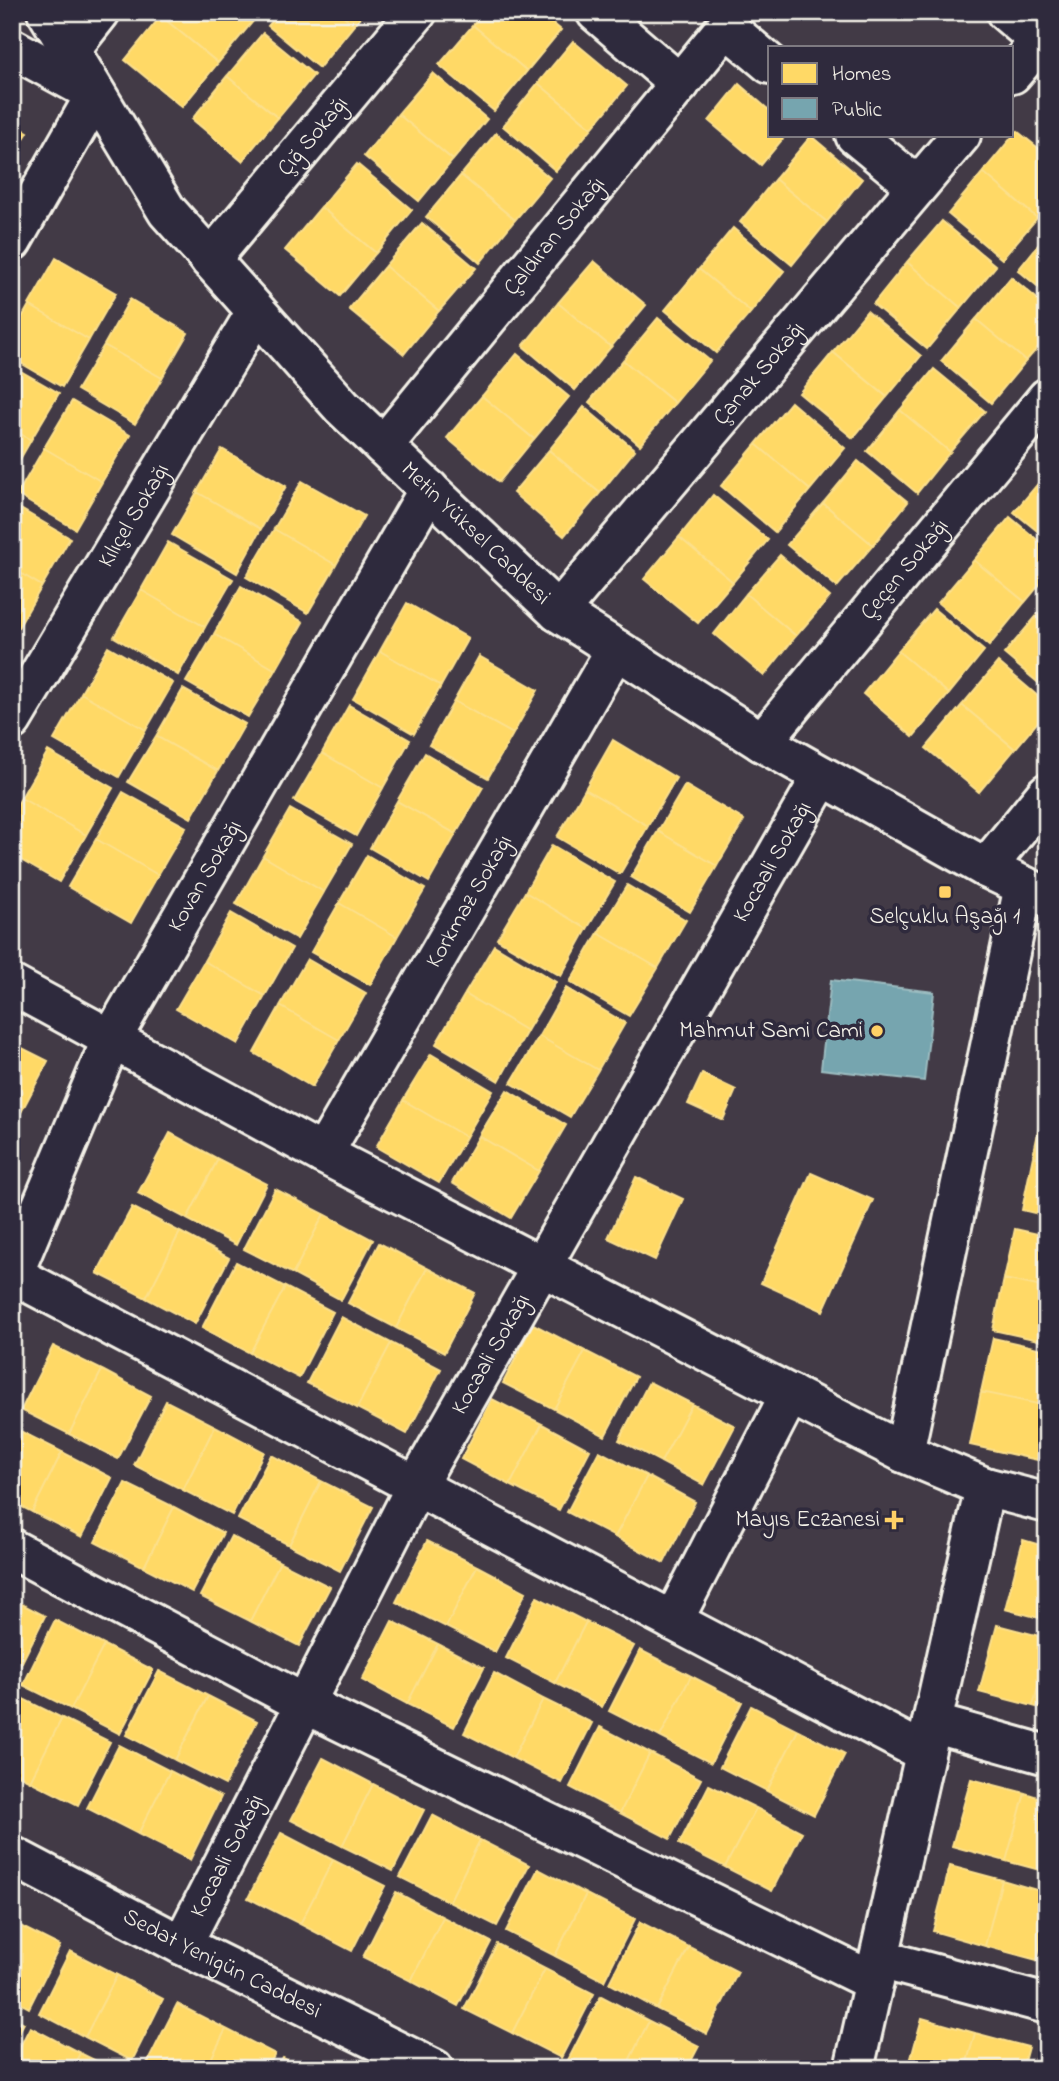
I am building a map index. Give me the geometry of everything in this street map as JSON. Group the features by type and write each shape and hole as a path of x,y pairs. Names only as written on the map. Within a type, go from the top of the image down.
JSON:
{"street":[{"name":"Metin Yüksel Caddesi","path":"47,12 167,211 342,407 558,612 762,742 986,868 1035,892"},
{"path":"70,50 100,12"},
{"name":"Çığ Sokağı","path":"210,260 417,12"},
{"path":"596,12 680,84"},
{"path":"1006,12 1044,40 1014,72"},
{"name":"Çaldıran Sokağı","path":"383,446 726,27 768,62"},
{"path":"12,48 96,94 12,242"},
{"path":"856,136 917,186"},
{"name":"Çanak Sokağı","path":"558,612 960,136"},
{"name":"Kılıçel Sokağı","path":"12,720 256,312"},
{"name":"Çeçen Sokağı","path":"762,742 1047,398"},
{"name":"Kovan Sokağı","path":"13,1276 112,1038 429,489"},
{"name":"Korkmaz Sokağı","path":"323,1154 616,649"},
{"name":"Kocaali Sokağı","path":"182,1945 416,1486 822,776"},
{"path":"986,868 1047,793"},
{"path":"904,1453 1035,892"},
{"path":"12,985 323,1154 904,1453 985,1487 1047,1503"},
{"path":"13,1276 673,1621 929,1738 1047,1755"},
{"path":"673,1621 790,1394"},
{"path":"854,2069 985,1487"},
{"path":"12,1549 305,1704 876,1970 1047,2004"},
{"name":"Sedat Yenigün Caddesi","path":"12,1856 182,1945 434,2069"}],"building: Homes":[{"path":"164,12 245,12 254,20 218,63 161,16"},
{"path":"280,12 339,12 354,25 319,68 268,26"},
{"path":"339,12 365,12 354,25"},
{"path":"483,12 539,12 561,30 527,71 473,25"},
{"path":"161,16 218,63 182,107 125,60"},
{"path":"473,25 527,71 494,111 439,65"},
{"path":"263,33 314,75 278,118 227,76"},
{"path":"573,41 627,86 592,128 538,83"},
{"path":"433,73 487,119 453,160 398,114"},
{"path":"227,76 278,118 242,161 192,119"},
{"path":"538,83 592,128 556,171 503,126"},
{"path":"739,84 768,109 768,136 785,136 761,165 709,121"},
{"path":"398,114 453,160 419,201 364,156"},
{"path":"12,123 28,132 12,158"},
{"path":"1017,131 1047,155 1047,206 1037,218 983,172"},
{"path":"496,133 550,178 515,220 461,175"},
{"path":"811,136 862,179 827,222 775,179"},
{"path":"357,164 412,210 376,253 321,207"},
{"path":"983,172 1037,218 1002,259 948,214"},
{"path":"461,175 515,220 480,263 426,217"},
{"path":"775,179 827,222 792,265 740,222"},
{"path":"321,207 376,253 340,296 285,250"},
{"path":"942,221 996,266 961,308 907,262"},
{"path":"422,223 476,268 439,311 385,266"},
{"path":"733,228 784,271 751,312 699,269"},
{"path":"1047,234 1047,294 1018,270"},
{"path":"56,258 116,293 89,340 29,305"},
{"path":"594,261 646,305 611,347 558,303"},
{"path":"907,262 961,308 927,349 873,304"},
{"path":"385,266 439,311 404,354 349,309"},
{"path":"699,269 751,312 716,353 665,310"},
{"path":"1011,277 1047,307 1047,337 1026,361 976,319"},
{"path":"130,299 188,333 162,378 104,345"},
{"path":"558,303 611,347 575,390 523,346"},
{"path":"29,305 89,340 62,387 12,358 12,335"},
{"path":"867,311 921,356 887,397 833,352"},
{"path":"658,318 710,361 675,403 623,360"},
{"path":"976,319 1026,361 991,403 941,361"},
{"path":"104,345 162,378 135,424 77,390"},
{"path":"833,352 887,397 853,438 799,393"},
{"path":"517,354 569,397 534,439 482,396"},
{"path":"623,360 675,403 640,445 589,402"},
{"path":"12,366 59,393 31,440 12,429"},
{"path":"934,369 985,411 950,452 900,410"},
{"path":"482,396 534,439 499,482 447,438"},
{"path":"72,401 130,435 102,482 44,448"},
{"path":"791,402 845,448 810,490 756,444"},
{"path":"584,407 635,450 600,493 549,450"},
{"path":"900,410 950,452 917,493 867,451"},
{"path":"12,429 31,440 12,473"},
{"path":"756,444 810,490 775,532 721,486"},
{"path":"44,448 102,482 75,529 17,495"},
{"path":"222,449 286,486 261,529 197,492"},
{"path":"549,450 600,493 564,536 513,493"},
{"path":"858,461 908,502 873,545 823,503"},
{"path":"1047,473 1047,539 1014,512"},
{"path":"302,481 364,516 336,565 274,529"},
{"path":"197,492 261,529 237,573 172,535"},
{"path":"713,495 768,540 733,582 679,537"},
{"path":"823,503 873,545 837,587 787,545"},
{"path":"12,504 70,538 42,586 12,568"},
{"path":"1010,517 1047,548 1047,576 1025,602 974,560"},
{"path":"274,529 336,565 308,613 246,577"},
{"path":"679,537 733,582 698,623 644,579"},
{"path":"168,542 233,579 205,627 141,590"},
{"path":"780,555 830,597 796,636 746,594"},
{"path":"974,560 1025,602 989,646 938,603"},
{"path":"12,568 42,586 15,633 12,631"},
{"path":"241,586 303,622 276,670 214,634"},
{"path":"141,590 205,627 178,675 114,637"},
{"path":"746,594 796,636 764,676 714,634"},
{"path":"407,603 468,638 441,686 380,651"},
{"path":"934,609 984,651 949,694 898,651"},
{"path":"1039,613 1047,619 1047,690 1004,654"},
{"path":"214,634 276,670 248,717 186,682"},
{"path":"108,646 173,683 146,730 81,693"},
{"path":"380,651 441,686 414,734 353,699"},
{"path":"898,651 949,694 913,737 863,694"},
{"path":"479,656 538,690 513,734 454,701"},
{"path":"998,662 1047,704 1047,711 1015,749 962,705"},
{"path":"183,689 245,724 218,771 156,736"},
{"path":"81,693 146,730 119,777 54,740"},
{"path":"454,701 513,734 488,778 429,745"},
{"path":"349,705 410,740 383,788 322,753"},
{"path":"962,705 1015,749 979,792 926,748"},
{"path":"156,736 218,771 191,818 128,782"},
{"path":"613,740 676,778 648,826 585,789"},
{"path":"48,751 113,788 86,835 21,798"},
{"path":"322,753 383,788 356,836 294,801"},
{"path":"425,753 483,787 456,834 397,801"},
{"path":"685,785 744,820 717,866 658,831"},
{"path":"585,789 648,826 620,874 557,837"},
{"path":"123,792 186,827 158,875 96,839"},
{"path":"21,798 86,835 59,882 12,855 12,813"},
{"path":"397,801 456,834 429,882 370,848"},
{"path":"290,809 352,844 324,892 263,856"},
{"path":"658,831 717,866 690,912 631,877"},
{"path":"96,839 158,875 131,923 68,887"},
{"path":"552,845 615,882 587,929 525,892"},
{"path":"367,855 425,889 397,937 339,903"},
{"path":"263,856 324,892 297,939 236,904"},
{"path":"627,885 686,920 658,968 598,933"},
{"path":"525,892 587,929 561,976 497,939"},
{"path":"339,903 397,937 370,985 311,952"},
{"path":"231,913 292,948 265,996 204,961"},
{"path":"598,933 658,968 629,1016 570,982"},
{"path":"494,945 556,982 527,1031 465,994"},
{"path":"307,959 366,993 339,1040 280,1006"},
{"path":"204,961 265,996 238,1044 176,1009"},
{"path":"566,988 625,1023 598,1070 539,1036"},
{"path":"465,994 527,1031 499,1081 436,1044"},
{"path":"280,1006 339,1040 312,1087 254,1053"},
{"path":"539,1036 598,1070 570,1117 511,1083"},
{"path":"12,1043 48,1061 16,1122 12,1120"},
{"path":"431,1054 493,1091 466,1137 403,1100"},
{"path":"702,1074 736,1090 723,1120 688,1104"},
{"path":"507,1090 566,1125 539,1171 479,1136"},
{"path":"403,1100 466,1137 439,1183 376,1147"},
{"path":"1045,1102 1047,1103 1047,1159 1033,1156"},
{"path":"170,1133 218,1159 187,1219 138,1193"},
{"path":"479,1136 539,1171 511,1218 452,1183"},
{"path":"1033,1156 1047,1159 1047,1216 1022,1210"},
{"path":"218,1159 267,1184 236,1245 187,1219"},
{"path":"811,1173 873,1200 823,1311 761,1283"},
{"path":"636,1177 683,1199 655,1260 608,1238"},
{"path":"275,1189 324,1214 293,1274 244,1249"},
{"path":"132,1207 180,1232 146,1298 97,1273"},
{"path":"324,1214 373,1240 341,1300 293,1274"},
{"path":"1015,1229 1047,1236 1047,1288 1004,1279"},
{"path":"180,1232 229,1258 195,1324 146,1298"},
{"path":"379,1243 427,1268 396,1328 348,1303"},
{"path":"236,1262 285,1287 250,1353 202,1328"},
{"path":"427,1268 475,1293 444,1353 396,1328"},
{"path":"1004,1279 1047,1288 1047,1342 993,1330"},
{"path":"285,1287 333,1312 299,1378 250,1353"},
{"path":"341,1317 391,1343 357,1408 307,1383"},
{"path":"533,1324 585,1351 554,1409 503,1383"},
{"path":"993,1338 1047,1350 1047,1406 981,1392"},
{"path":"391,1343 441,1369 407,1434 357,1408"},
{"path":"53,1346 102,1370 69,1434 21,1410"},
{"path":"585,1351 636,1377 605,1436 554,1409"},
{"path":"102,1370 151,1396 118,1459 69,1434"},
{"path":"649,1382 692,1404 661,1462 619,1440"},
{"path":"981,1392 1047,1406 1047,1422 1038,1460 970,1445"},
{"path":"492,1399 542,1424 510,1485 461,1459"},
{"path":"166,1401 215,1426 183,1490 134,1465"},
{"path":"692,1404 735,1426 704,1485 661,1462"},
{"path":"542,1424 590,1450 559,1510 510,1485"},
{"path":"215,1426 264,1452 232,1515 183,1490"},
{"path":"12,1427 62,1452 32,1512 12,1502"},
{"path":"599,1451 647,1476 615,1537 567,1512"},
{"path":"62,1452 112,1478 82,1537 32,1512"},
{"path":"271,1455 321,1481 289,1545 238,1519"},
{"path":"647,1476 695,1502 664,1563 615,1537"},
{"path":"321,1481 373,1507 340,1571 289,1545"},
{"path":"125,1483 174,1507 144,1567 95,1542"},
{"path":"174,1507 223,1533 192,1592 144,1567"},
{"path":"231,1536 280,1562 250,1621 200,1596"},
{"path":"1023,1540 1047,1547 1047,1620 1005,1609"},
{"path":"427,1541 477,1566 446,1627 396,1602"},
{"path":"280,1562 330,1587 299,1646 250,1621"},
{"path":"477,1566 526,1592 495,1652 446,1627"},
{"path":"537,1597 586,1622 555,1683 506,1658"},
{"path":"12,1599 45,1616 13,1680 12,1679"},
{"path":"55,1620 104,1645 71,1709 23,1685"},
{"path":"392,1621 438,1644 407,1704 362,1680"},
{"path":"586,1622 634,1646 602,1707 555,1683"},
{"path":"997,1625 1047,1638 1047,1653 1033,1706 979,1692"},
{"path":"438,1644 484,1668 454,1727 407,1704"},
{"path":"104,1645 153,1670 120,1734 71,1709"},
{"path":"640,1650 691,1676 660,1737 609,1711"},
{"path":"1047,1653 1047,1710 1033,1706"},
{"path":"159,1671 208,1696 175,1760 126,1735"},
{"path":"494,1673 543,1699 513,1758 464,1733"},
{"path":"691,1676 742,1702 711,1763 660,1737"},
{"path":"13,1694 62,1718 30,1781 12,1772"},
{"path":"208,1696 257,1721 225,1785 175,1760"},
{"path":"543,1699 592,1723 562,1783 513,1758"},
{"path":"751,1706 798,1730 767,1791 720,1767"},
{"path":"62,1718 110,1742 78,1805 30,1781"},
{"path":"600,1727 650,1753 620,1813 570,1787"},
{"path":"798,1730 845,1754 814,1815 767,1791"},
{"path":"119,1745 170,1771 138,1834 87,1808"},
{"path":"650,1753 701,1779 670,1839 620,1813"},
{"path":"323,1758 373,1784 342,1846 291,1820"},
{"path":"170,1771 221,1797 190,1860 138,1834"},
{"path":"971,1779 1025,1793 1006,1861 952,1846"},
{"path":"373,1784 424,1810 393,1871 342,1846"},
{"path":"709,1785 756,1808 725,1867 679,1844"},
{"path":"1025,1793 1047,1800 1047,1872 1006,1861"},
{"path":"756,1808 802,1832 772,1891 725,1867"},
{"path":"432,1815 480,1840 449,1902 400,1877"},
{"path":"281,1833 333,1860 300,1924 248,1898"},
{"path":"480,1840 529,1865 497,1926 449,1902"},
{"path":"333,1860 385,1886 352,1951 300,1924"},
{"path":"950,1866 1002,1880 985,1946 933,1931"},
{"path":"538,1869 586,1894 555,1956 506,1931"},
{"path":"1002,1880 1047,1893 1047,1923 1037,1960 985,1946"},
{"path":"396,1892 443,1917 411,1981 363,1957"},
{"path":"586,1894 635,1919 604,1981 555,1956"},
{"path":"443,1917 491,1942 458,2006 411,1981"},
{"path":"12,1922 60,1946 29,2008 12,1999"},
{"path":"640,1922 689,1947 657,2009 609,1983"},
{"path":"497,1944 545,1969 512,2033 464,2009"},
{"path":"689,1947 738,1972 707,2034 657,2009"},
{"path":"70,1951 117,1975 85,2037 39,2013"},
{"path":"545,1969 594,1994 561,2058 512,2033"},
{"path":"117,1975 163,1999 132,2061 85,2037"},
{"path":"601,1996 649,2021 625,2069 585,2069 568,2060"},
{"path":"177,2004 226,2029 206,2069 153,2069 146,2065"},
{"path":"12,2017 24,2023 12,2046"},
{"path":"922,2018 975,2033 965,2069 908,2069"},
{"path":"649,2021 699,2046 687,2069 625,2069"},
{"path":"30,2027 80,2053 72,2069 12,2069 12,2062"},
{"path":"226,2029 275,2054 267,2069 206,2069"},
{"path":"975,2033 1028,2047 1022,2069 965,2069"},
{"path":"1039,2045 1047,2047 1047,2069 1033,2069"},
{"path":"80,2053 112,2069 72,2069"},
{"path":"283,2058 303,2069 277,2069"}],"building: Public":[{"name":"Mahmut Sami Cami","path":"831,980 934,992 924,1081 821,1069"}],"place":[{"name":"Selçuklu Aşağı 1","path":"945,892"},
{"name":"Mahmut Sami Cami","path":"877,1031"},
{"name":"Mayıs Eczanesi","path":"894,1520"}]}
